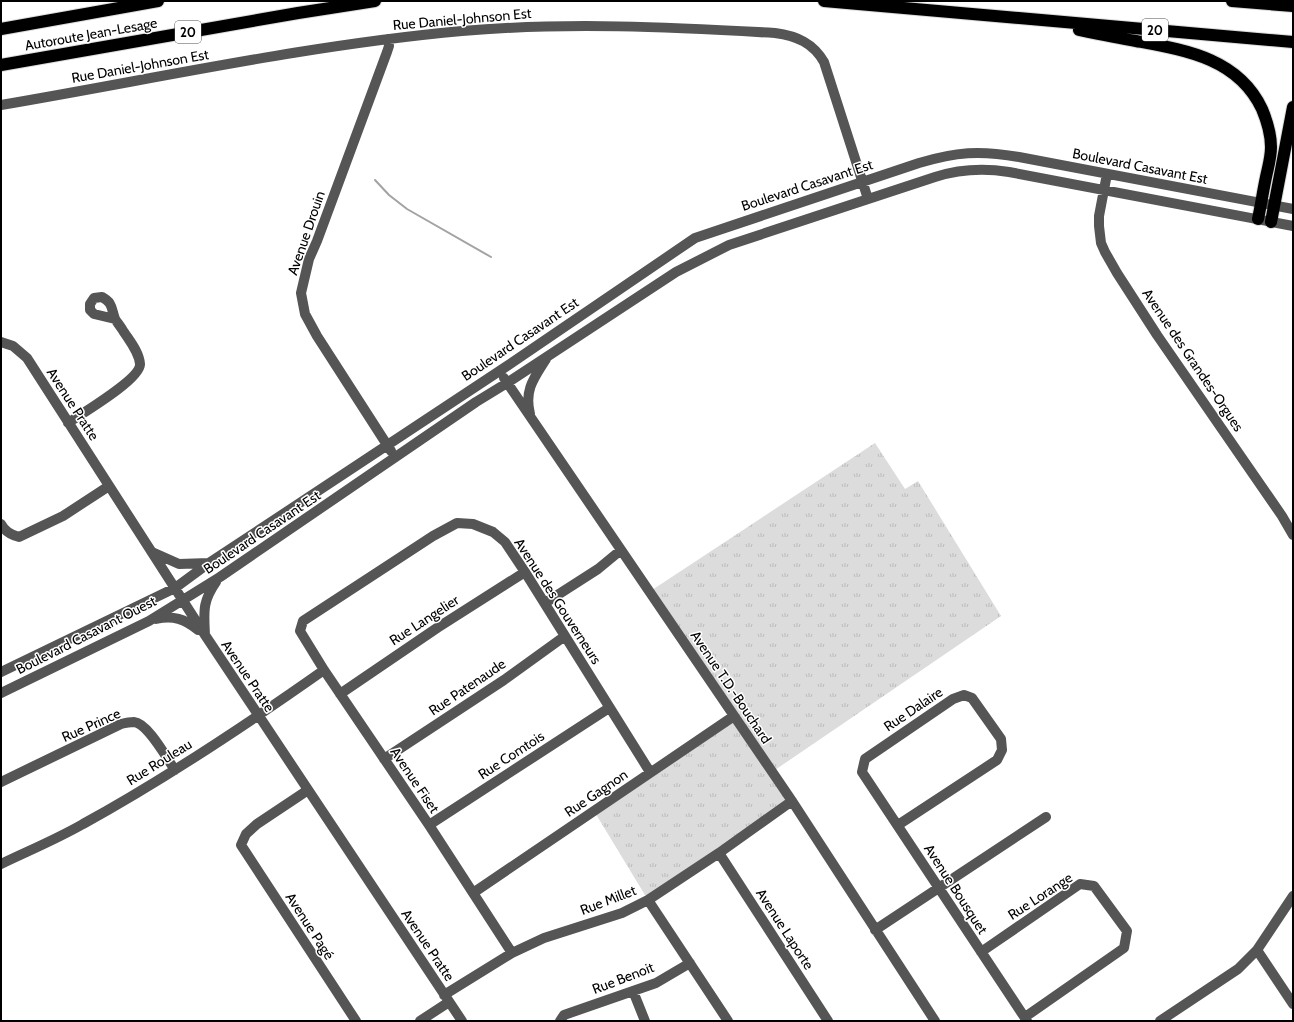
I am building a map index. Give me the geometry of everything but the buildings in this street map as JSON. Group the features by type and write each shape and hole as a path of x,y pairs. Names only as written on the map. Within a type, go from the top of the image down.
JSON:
{"highway":[{"name":"Autoroute Jean-Lesage","path":"1,29 158,1"},
{"name":"Autoroute Jean-Lesage","path":"1,65 375,1"},
{"name":"20","path":"824,1 1293,42"},
{"path":"1232,1 1293,6"},
{"path":"1017,18 1184,51 1212,61 1235,74 1248,87 1257,100 1265,116 1270,134 1270,156 1258,220"},
{"path":"1271,222 1293,107"}],"street":[{"name":"Rue Daniel-Johnson Est","path":"1,105 324,48 388,39 485,29 588,26 702,29 775,33 793,36 810,45 824,62 868,199"},
{"name":"Avenue Drouin","path":"387,446 316,336 305,314 301,293 309,259 318,241 388,48 388,39"},
{"name":"Boulevard Casavant Est","path":"175,588 209,563 387,446 695,238 944,156 974,152 1010,155 1293,208"},
{"name":"Boulevard Casavant Est","path":"183,601 220,578 476,402 508,383 676,272 728,245 941,175 972,170 1004,171 1293,226"},
{"name":"Avenue des Grandes-Orgues","path":"1107,174 1099,226 1101,243 1110,262 1282,516 1293,535"},
{"path":"68,423 127,383 138,372 140,365 136,351 115,318"},
{"name":"Avenue Pratte","path":"1,342 12,346 27,358 258,716 462,1021"},
{"path":"530,416 528,398 531,383 549,355"},
{"name":"Avenue T.D.-Bouchard","path":"499,371 792,801 935,1021"},
{"path":"387,446 395,457"},
{"path":"1,524 3,530 19,537 63,516 109,486"},
{"name":"Avenue des Gouverneurs","path":"303,621 432,536 457,524 473,524 494,532 505,542 525,572 650,772"},
{"path":"545,604 598,569 621,550"},
{"path":"152,552 179,564 209,563"},
{"name":"Rue Langelier","path":"340,694 437,628 525,572"},
{"path":"205,635 204,607 206,597 220,578"},
{"name":"Boulevard Casavant Ouest","path":"1,672 175,588"},
{"name":"Boulevard Casavant Ouest","path":"1,693 148,621 183,601"},
{"path":"148,621 164,617 175,617 193,625 205,635"},
{"name":"Avenue Fiset","path":"303,621 300,631 324,670 429,825 512,953"},
{"name":"Rue Patenaude","path":"384,759 504,680 565,636"},
{"name":"Rue Rouleau","path":"1,864 82,825 175,770 258,716 324,670"},
{"name":"Rue Dalaire","path":"862,772 865,759 953,698 964,695 972,698 1001,739 1002,750 997,760 898,825"},
{"name":"Rue Comtois","path":"429,825 609,708"},
{"name":"Rue Gagnon","path":"473,893 734,716"},
{"name":"Rue Prince","path":"1,782 121,724 135,722 141,724 151,735 175,770"},
{"name":"Avenue Bousquet","path":"862,772 1026,1019"},
{"name":"Avenue Pagé","path":"308,790 257,824 246,834 241,845 356,1021"},
{"name":"Rue Millet","path":"420,1021 446,998 512,953 544,938 622,913 648,900 719,853 792,801"},
{"path":"875,930 1046,817"},
{"name":"Avenue Laporte","path":"719,853 828,1021"},
{"name":"Rue Lorange","path":"981,952 1080,884 1094,886 1126,931 1124,948 1026,1019"},
{"path":"1160,1021 1238,970 1257,950 1293,896"},
{"path":"648,900 728,1021"},
{"path":"1257,950 1293,1004"},
{"name":"Rue Benoit","path":"562,1018 656,983 690,963"},
{"path":"633,991 645,1021"}],"green space":[{"path":"875,443 905,489 918,481 1001,616 772,772 792,801 648,900 594,811 734,716 649,592"}],"waterway":[{"path":"375,180 389,195 407,209 491,257"}]}
